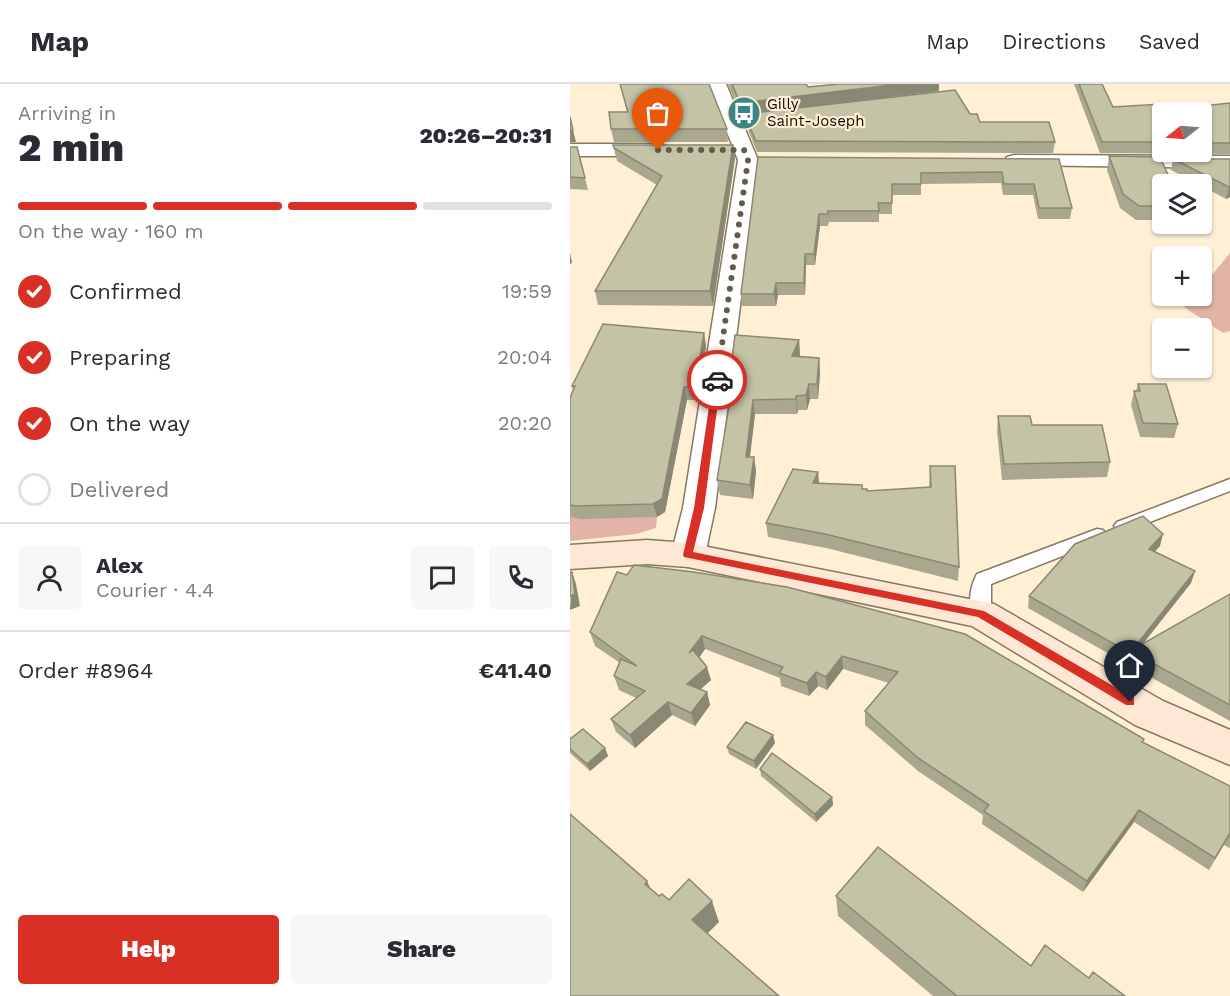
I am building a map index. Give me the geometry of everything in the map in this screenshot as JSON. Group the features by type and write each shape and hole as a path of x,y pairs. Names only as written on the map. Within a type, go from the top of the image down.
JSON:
{"main road":[{"path":"570,557 647,552 688,555 981,614 1149,713 1230,748"}],"street":[{"path":"688,555 699,508 746,155 739,120 717,84"},
{"path":"570,150 677,150"},
{"path":"989,161 1230,162"}],"lane":[{"path":"981,614 980,587 984,579 1230,485"}],"shaded area":[{"path":"1230,253 1230,331 1223,333 1212,326 1212,318 1200,318 1184,307 1212,306 1212,275"},
{"path":"570,517 657,517 656,528 636,534 570,541"}],"building":[{"path":"620,84 709,84 727,129 611,129 609,112 628,112"},
{"path":"732,84 806,84 808,87 839,84 900,84 740,103"},
{"path":"1079,84 1102,84 1113,107 1152,105 1152,142 1102,142"},
{"path":"955,90 970,114 977,114 980,122 1049,122 1055,142 756,141 744,114"},
{"path":"1230,103 1230,143 1212,143 1212,105"},
{"path":"613,145 733,145 710,291 595,291 662,176 614,148"},
{"path":"570,147 577,147 585,178 570,177"},
{"path":"1109,156 1152,157 1152,162 1162,162 1168,174 1152,174 1152,206 1139,206 1123,194"},
{"path":"758,157 1059,159 1072,208 1039,208 1034,184 1004,184 1002,172 921,173 921,184 892,184 892,203 878,203 879,211 828,211 828,214 819,214 814,254 805,254 804,283 776,283 774,294 741,294"},
{"path":"1212,159 1230,159 1230,187 1212,178 1212,174 1203,174 1179,162 1212,162"},
{"path":"603,324 704,333 695,387 684,387 662,499 653,504 570,505 570,398 575,386 572,386"},
{"path":"735,335 799,340 792,356 819,358 817,384 809,384 806,395 796,396 796,399 753,400 746,457 754,457 750,485 717,480 730,400 727,400"},
{"path":"1138,384 1166,384 1178,424 1143,423 1134,391 1140,391"},
{"path":"998,416 1030,416 1032,425 1102,425 1110,462 1004,464"},
{"path":"930,466 955,466 959,567 825,534 766,523 793,469 818,472 813,483 862,485 862,489 867,489 867,491 931,487"},
{"path":"1143,516 1163,534 1149,549 1195,571 1130,653 1029,596 1075,544"},
{"path":"634,565 787,587 965,634 1144,739 1142,742 1230,786 1230,833 1215,858 1139,810 1087,881 984,811 989,805 918,758 865,711 898,672 842,656 826,677 816,672 807,683 779,673 783,667 702,636 689,653 693,650 707,667 687,684 707,692 691,713 668,702 630,735 611,719 645,691 614,676 621,659 637,666 590,632 617,572 627,575"},
{"path":"570,572 572,572 575,594 570,596"},
{"path":"1230,594 1230,705 1130,651"},
{"path":"746,722 773,735 754,761 727,747"},
{"path":"583,729 605,748 587,764 570,749 570,739"},
{"path":"772,753 832,797 815,814 760,769"},
{"path":"570,814 647,881 645,884 659,896 662,894 669,900 689,879 712,901 692,920 779,996 570,996"},
{"path":"878,847 1031,966 1045,945 1089,978 1093,972 1125,996 957,996 836,896"}],"way so far":[{"path":"658,150 744,150 748,160 717,380"}],"place":[{"name":"Gilly Saint-Joseph","path":"744,113"}],"route":[{"path":"717,380 699,508 688,555 981,614 1130,702"}]}
